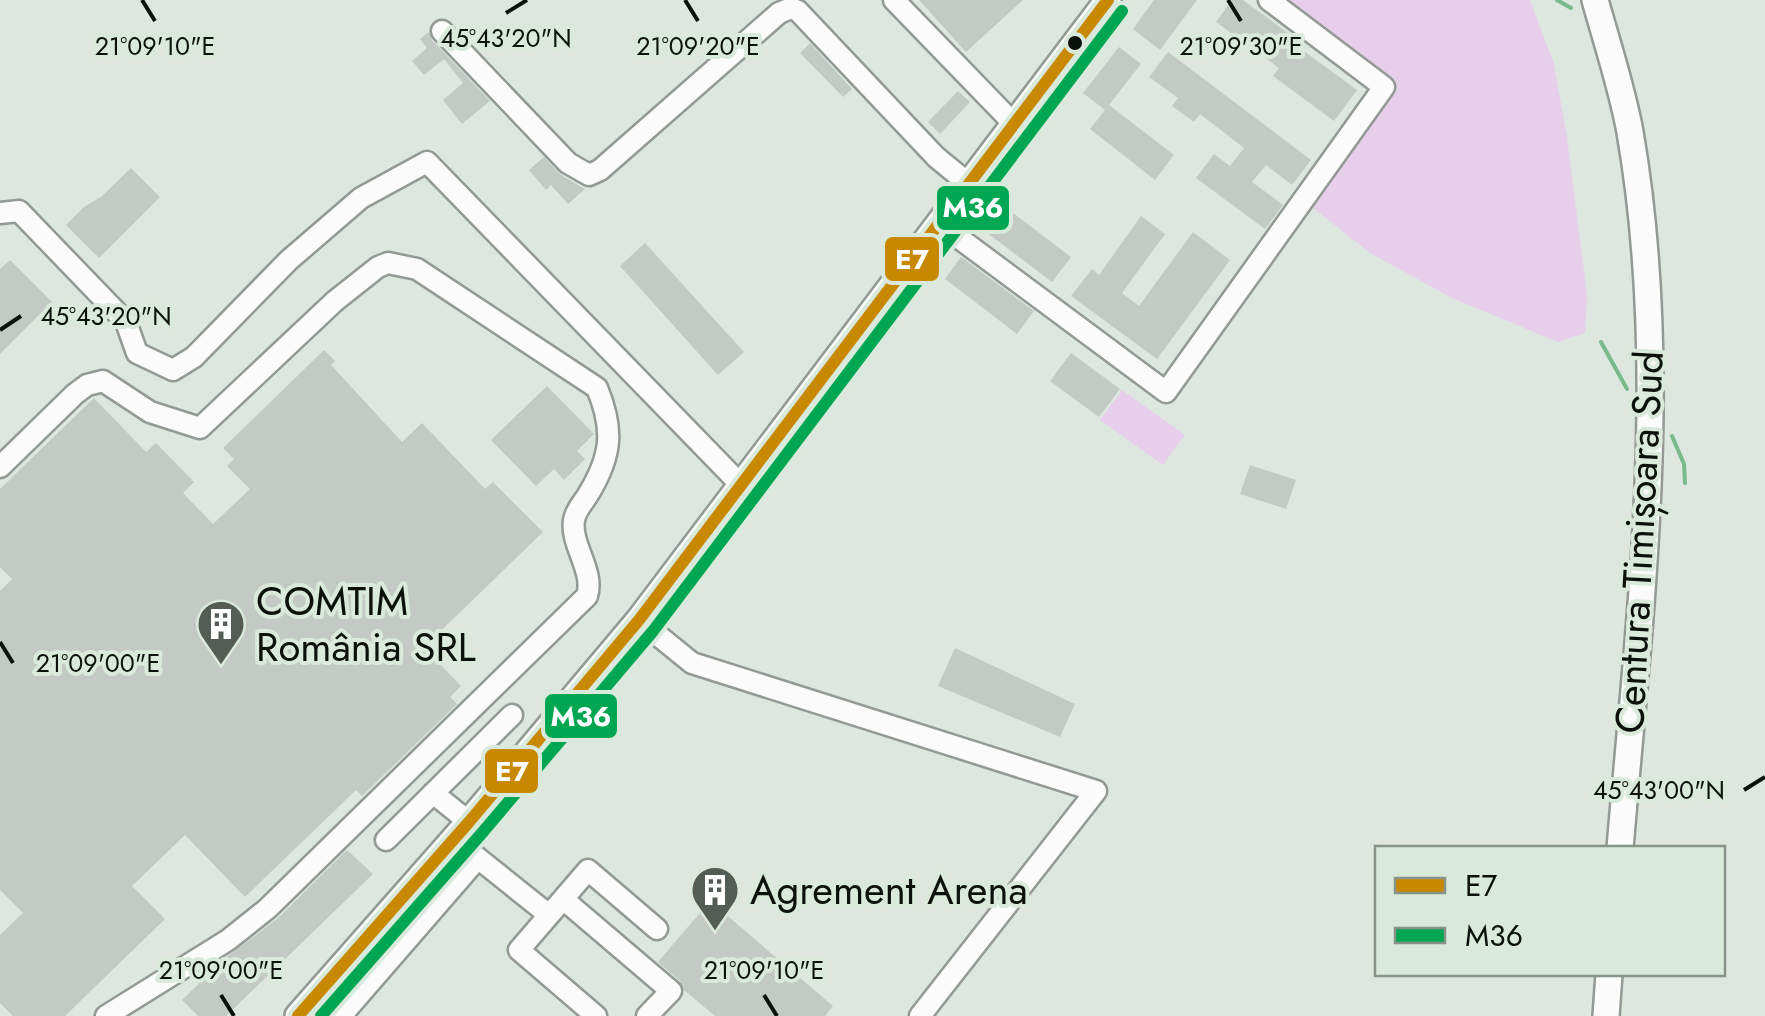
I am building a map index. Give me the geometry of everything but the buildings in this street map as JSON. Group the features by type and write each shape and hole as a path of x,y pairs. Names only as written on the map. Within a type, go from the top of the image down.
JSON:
{"main road":[{"path":"298,1016 462,831 639,620 1108,0"},
{"name":"Centura Timișoara Sud","path":"1595,0 1630,130 1649,308 1649,502 1620,846"},
{"path":"1606,1016 1610,976"}],"lane":[{"path":"894,0 1014,125"},
{"path":"940,224 1166,392 1384,87 1269,0"},
{"path":"442,30 568,163 589,175 600,170 779,12 791,8 936,158 970,185"},
{"path":"0,196 10,212 126,322 137,353 173,370 194,357 289,260 362,198 427,162 742,486"},
{"path":"0,468 75,394 103,382 150,412 200,428 335,301 388,263 417,269 597,388 608,426 608,458 577,510 573,524 590,586 587,596 267,909 228,940 106,1016"},
{"path":"639,620 692,664 1096,791 920,1016"},
{"path":"386,840 512,714"},
{"path":"432,794 478,858 549,916"},
{"path":"341,1016 478,858"},
{"path":"596,1016 519,950 588,870 657,929"},
{"path":"563,899 672,991 647,1016"}],"shaded area":[{"path":"1287,0 1530,0 1554,64 1567,137 1587,295 1585,333 1558,342 1452,298 1370,253 1313,208 1396,84"},
{"path":"1122,390 1185,435 1163,465 1100,420"}],"waterway":[{"path":"1557,0 1571,8"},
{"path":"1601,342 1627,389"},
{"path":"1672,436 1684,464 1685,483"}],"transit line":[{"name":"E7","path":"298,1016 639,620 1108,0"},
{"name":"M36","path":"321,1016 653,631 1122,11"}],"place":[{"name":"COMTIM România SRL","path":"221,666"},
{"name":"Agrement Arena","path":"715,932"}]}
